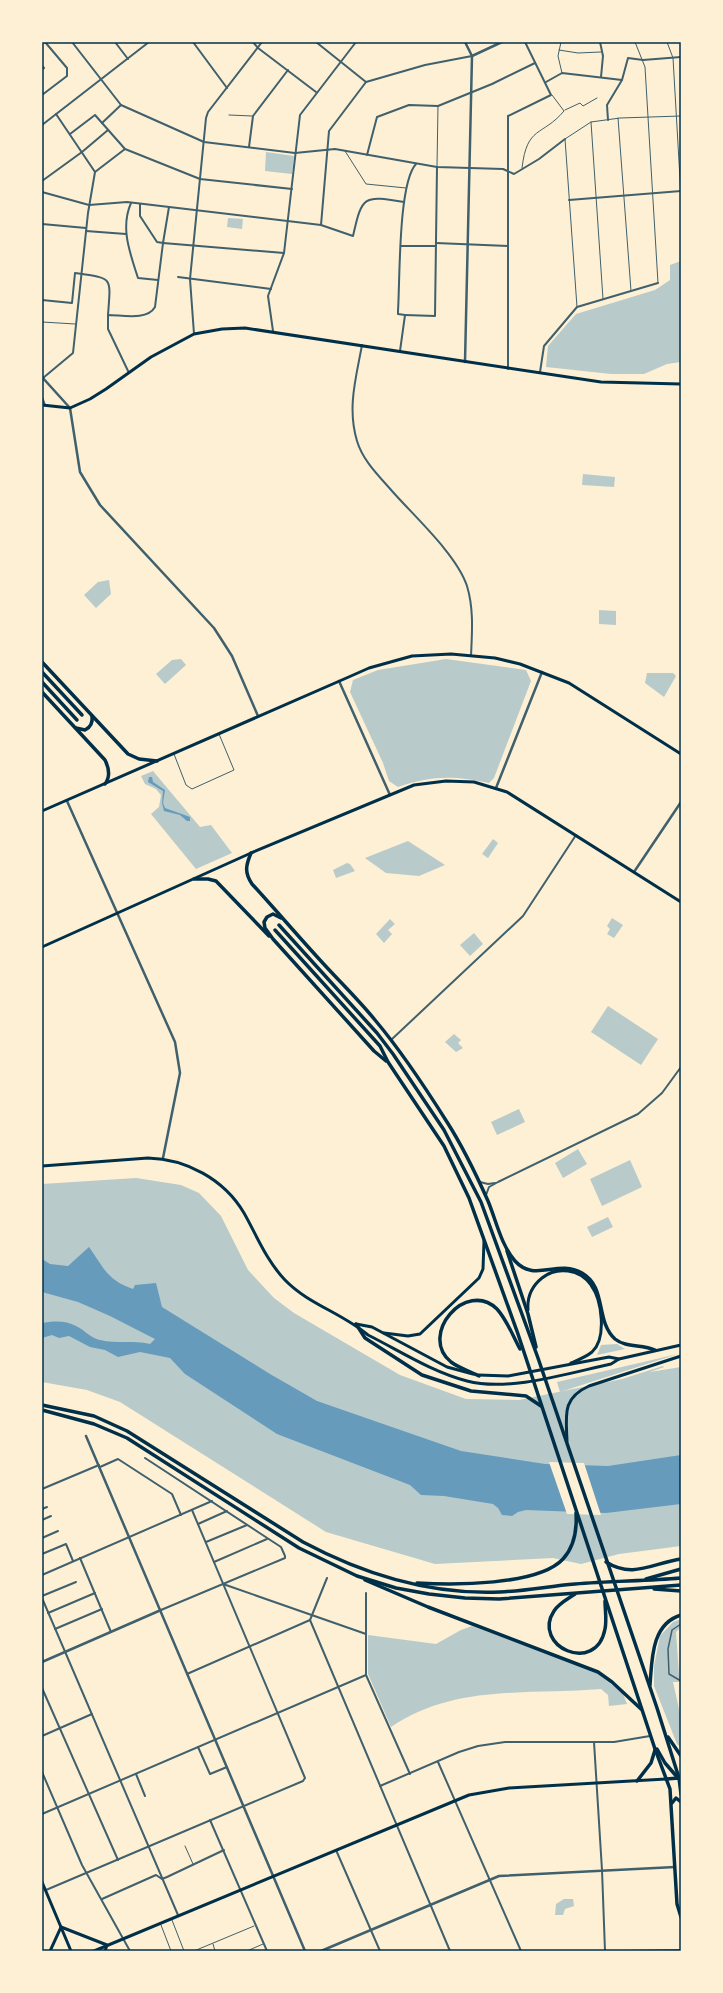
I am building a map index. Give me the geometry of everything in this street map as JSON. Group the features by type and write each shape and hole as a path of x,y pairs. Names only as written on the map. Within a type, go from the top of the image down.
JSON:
{"main road":[{"path":"44,406 70,408 90,399 151,357 194,334 222,329 245,328 273,331 508,369 601,382 681,384"},
{"path":"42,812 339,681 370,668 412,656 451,654 496,658 542,672 569,683 681,754"},
{"path":"42,662 128,754 139,759 157,761"},
{"path":"42,672 82,715"},
{"path":"42,682 77,720"},
{"path":"42,692 108,765 109,776 105,784"},
{"path":"74,726 80,730 90,727 92,724 91,715"},
{"path":"42,947 119,914 251,853 418,783 446,781 474,782 507,792 681,902"},
{"path":"251,853 247,864 247,876 286,922 375,1020 418,1077 445,1119 479,1181 505,1244 528,1314 538,1358"},
{"path":"194,879 208,879 216,881 260,929 273,939"},
{"path":"286,922 273,914 265,919 265,928 273,939 374,1051 388,1062"},
{"path":"279,926 377,1033 419,1091 444,1130 481,1202 568,1444 603,1554 680,1778 681,1794"},
{"path":"275,930 375,1040 444,1146 469,1198 484,1237 576,1506 651,1738 666,1778 672,1803 677,1904 681,1917"},
{"path":"42,1166 163,1158 190,1167 207,1175 232,1197 243,1212 260,1247 285,1281 318,1305 356,1324 368,1334 431,1367 455,1377 477,1383 500,1385 516,1383 611,1364 619,1359 681,1345"},
{"path":"383,1333 408,1336 420,1334 476,1283 483,1269 484,1237"},
{"path":"505,1244 514,1260 528,1270 536,1271 563,1267 584,1274 595,1286 606,1324 613,1336 624,1344 645,1345 655,1350"},
{"path":"528,1314 528,1300 532,1290 537,1282 549,1273 560,1270 572,1272 582,1276 591,1285 595,1293 601,1318 601,1335 593,1351 566,1365"},
{"path":"479,1376 452,1362 443,1352 440,1340 440,1330 445,1318 456,1308 466,1302 478,1301 490,1304 497,1310 505,1321 524,1355"},
{"path":"356,1324 372,1327 393,1340 446,1367 479,1376 508,1376 609,1357 619,1359"},
{"path":"356,1324 365,1338 422,1375 471,1391 526,1396 541,1406"},
{"path":"568,1444 566,1418 567,1408 573,1396 582,1389 681,1356"},
{"path":"42,1405 94,1416 127,1431 310,1545 360,1568 405,1582 428,1587 500,1592 576,1584 681,1578"},
{"path":"42,1410 94,1424 127,1438 299,1548 382,1589 598,1672 623,1691 642,1709"},
{"path":"405,1582 446,1585 483,1583 541,1573 555,1566 568,1553 573,1542 576,1506"},
{"path":"606,1562 620,1569 635,1571 681,1559"},
{"path":"638,1581 681,1569"},
{"path":"357,1576 396,1588 429,1594 466,1598 499,1599 681,1585"},
{"path":"640,1588 681,1591"},
{"path":"576,1594 561,1603 553,1612 549,1625 551,1635 557,1645 567,1652 576,1654 593,1648 601,1639 605,1630 603,1592"},
{"path":"650,1688 652,1656 657,1636 667,1624 681,1615"},
{"path":"664,1730 681,1756"},
{"path":"651,1738 672,1774 680,1778"},
{"path":"637,1780 651,1763 655,1749"},
{"path":"94,1951 171,1917 336,1849 456,1800 484,1791 597,1782 680,1778"},
{"path":"672,1803 674,1798 678,1798 681,1802"},
{"path":"42,1882 71,1951"},
{"path":"61,1927 107,1945"},
{"path":"50,1951 61,1927"},
{"path":"105,1951 107,1945"}],"street":[{"path":"42,96 67,76 67,68 45,42"},
{"path":"72,42 121,105 204,142 296,152 328,149 437,167 503,169 514,174 539,159 565,139"},
{"path":"115,42 128,59"},
{"path":"42,125 149,42"},
{"path":"193,42 227,88"},
{"path":"253,42 258,48 316,92"},
{"path":"194,334 190,279 206,118 208,112 262,42"},
{"path":"316,42 366,82"},
{"path":"273,331 268,302 284,253 300,115 316,92 356,42"},
{"path":"465,42 472,56 465,362"},
{"path":"321,225 329,131 366,82 425,65 472,56 502,42"},
{"path":"508,369 508,116 551,95 546,82 525,42"},
{"path":"600,42 602,52 601,77"},
{"path":"608,120 608,105 621,85 628,58 643,60 681,57"},
{"path":"367,155 377,117 409,105 438,106 535,63"},
{"path":"42,66 44,68 42,69"},
{"path":"250,147 253,116 288,70"},
{"path":"546,82 562,73 622,80"},
{"path":"102,123 121,105"},
{"path":"56,114 95,172"},
{"path":"70,134 95,115 125,149 200,179 292,189"},
{"path":"42,181 82,152 108,130"},
{"path":"125,149 95,172 89,205 73,353 42,377 70,408 80,472 100,505 214,628 232,656 258,716"},
{"path":"416,164 409,173 404,202 398,314 405,315 435,316 437,167"},
{"path":"569,200 681,191"},
{"path":"42,192 89,205 131,203 321,225 353,236 359,208 368,200 377,197 404,202"},
{"path":"131,203 129,208 126,239 138,278 158,280"},
{"path":"140,204 140,216 156,242 284,253"},
{"path":"108,315 146,315 152,312 155,306 169,207"},
{"path":"42,224 126,234"},
{"path":"401,246 436,244 508,246"},
{"path":"42,300 72,303 75,273 104,277 109,284 108,329 128,373"},
{"path":"178,277 271,289"},
{"path":"540,373 544,346 577,307 658,283"},
{"path":"400,351 405,315"},
{"path":"362,345 352,397 352,412 357,442 361,451 376,473 451,557 467,585 473,627 471,656"},
{"path":"42,397 44,406"},
{"path":"496,788 542,672"},
{"path":"339,681 390,795"},
{"path":"67,801 119,914 175,1042 180,1074 163,1158"},
{"path":"634,872 681,802"},
{"path":"391,1040 523,916 576,835"},
{"path":"486,1198 489,1188 498,1182 638,1114 662,1093 681,1067"},
{"path":"479,1181 488,1184 498,1182"},
{"path":"86,1436 305,1951"},
{"path":"42,1662 285,1558 281,1547 145,1458"},
{"path":"42,1489 118,1459 172,1494 181,1515"},
{"path":"42,1574 212,1501"},
{"path":"42,1509 47,1507"},
{"path":"46,1890 304,1779 278,1713 192,1510"},
{"path":"198,1524 227,1512"},
{"path":"42,1520 51,1516"},
{"path":"206,1542 247,1525"},
{"path":"42,1538 58,1531"},
{"path":"214,1562 268,1539"},
{"path":"42,1554 66,1544 73,1561"},
{"path":"80,1558 111,1632"},
{"path":"187,1674 310,1620 327,1578"},
{"path":"76,1582 42,1597 178,1915"},
{"path":"223,1584 366,1634"},
{"path":"48,1613 95,1593"},
{"path":"366,1594 366,1675 410,1774"},
{"path":"55,1630 102,1609"},
{"path":"310,1620 450,1951"},
{"path":"681,1624 672,1630 668,1649 669,1674 681,1681"},
{"path":"42,1814 366,1675"},
{"path":"42,1688 118,1860"},
{"path":"42,1736 92,1714"},
{"path":"380,1786 469,1748 505,1742 614,1742 651,1738"},
{"path":"594,1742 602,1870 605,1951"},
{"path":"198,1747 210,1774 227,1767"},
{"path":"438,1761 521,1951"},
{"path":"42,1772 87,1873 130,1951"},
{"path":"136,1774 145,1796"},
{"path":"210,1820 267,1951"},
{"path":"336,1849 380,1951"},
{"path":"162,1879 224,1850"},
{"path":"321,1951 490,1879 517,1873 676,1867"},
{"path":"102,1899 156,1875 162,1879"},
{"path":"626,1951 681,1950"}],"lane":[{"path":"561,42 558,56 562,73"},
{"path":"635,42 643,60 658,283"},
{"path":"667,42 673,58 681,196"},
{"path":"559,50 578,53 602,52"},
{"path":"551,95 564,111"},
{"path":"522,170 526,145 535,133 564,111 580,103 584,106 597,98"},
{"path":"437,167 438,106"},
{"path":"229,115 253,116"},
{"path":"577,307 565,139 591,122 618,118 681,116"},
{"path":"618,118 631,291"},
{"path":"591,122 603,299"},
{"path":"344,151 366,184 406,188"},
{"path":"42,322 76,324"},
{"path":"173,754 186,785 192,788 234,770 219,733"},
{"path":"185,1846 193,1865"},
{"path":"171,1917 184,1951"},
{"path":"160,1922 171,1951"},
{"path":"194,1951 200,1950 256,1925"},
{"path":"212,1944 215,1951"},
{"path":"247,1951 264,1944"}],"shaded area":[{"path":"266,152 294,156 292,174 265,171"},
{"path":"228,218 243,219 242,229 227,227"},
{"path":"681,261 681,362 667,364 644,374 611,374 546,367 548,346 576,314 655,290 670,280 670,265"},
{"path":"583,474 615,477 614,487 582,485"},
{"path":"109,580 111,594 96,608 84,595 98,582"},
{"path":"599,610 616,611 616,625 599,624"},
{"path":"181,659 186,665 165,684 156,674 172,660"},
{"path":"446,659 526,670 531,681 494,778 489,783 465,779 444,778 422,780 398,787 389,781 383,763 350,692 353,680 378,670"},
{"path":"647,673 673,673 676,676 664,697 645,683"},
{"path":"153,771 200,827 211,825 232,853 196,869 151,814 159,807 161,795 156,789 145,784 141,776"},
{"path":"493,839 498,843 488,858 482,854"},
{"path":"408,841 445,865 419,876 386,873 365,858"},
{"path":"347,863 350,864 355,871 336,878 333,870"},
{"path":"612,918 623,925 614,938 607,934 610,929 607,926"},
{"path":"390,919 395,924 388,930 392,934 384,943 376,934"},
{"path":"474,933 483,944 470,956 460,945"},
{"path":"608,1006 658,1039 641,1065 591,1032"},
{"path":"454,1034 461,1040 458,1043 463,1048 456,1052 445,1042"},
{"path":"519,1109 525,1122 497,1135 491,1122"},
{"path":"578,1149 587,1164 563,1178 555,1163"},
{"path":"630,1160 642,1187 602,1206 590,1179"},
{"path":"136,1178 181,1185 199,1193 221,1216 248,1270 274,1298 294,1313 400,1375 466,1399 519,1400 622,1379 663,1366 664,1367 650,1372 681,1367 681,1546 619,1554 581,1564 553,1558 435,1564 326,1532 120,1402 87,1390 42,1382 42,1184"},
{"path":"608,1217 613,1227 592,1237 587,1227"},
{"path":"617,1344 625,1349 597,1355 601,1345"},
{"path":"678,1354 560,1392 557,1382"},
{"path":"681,1619 681,1627 676,1632 681,1682 673,1682 681,1718 681,1747 677,1744 654,1686 654,1666 660,1636 673,1622"},
{"path":"472,1626 596,1672 623,1694 627,1704 609,1706 608,1695 601,1689 493,1694 440,1704 415,1713 391,1727 368,1674 368,1635 436,1644 461,1630"},
{"path":"564,1899 573,1899 574,1906 565,1909 563,1915 555,1915 556,1904"}],"water":[{"path":"149,777 152,777 153,782 165,790 163,803 165,808 190,817 190,821 187,821 180,815 164,811 162,803 163,791 148,782"},
{"path":"89,1247 107,1272 117,1282 133,1289 135,1285 156,1283 162,1307 270,1374 317,1401 461,1451 545,1464 608,1466 681,1455 681,1504 606,1513 526,1510 518,1512 512,1516 502,1515 498,1508 493,1504 444,1496 421,1495 410,1485 277,1434 185,1374 170,1358 140,1352 118,1357 105,1350 90,1347 69,1336 59,1338 52,1335 42,1338 42,1323 59,1322 72,1324 93,1338 100,1340 150,1344 155,1339 110,1316 78,1302 42,1292 42,1259 50,1264 68,1266"}],"pier":[{"path":"549,1462 584,1463 601,1515 567,1514"}]}
